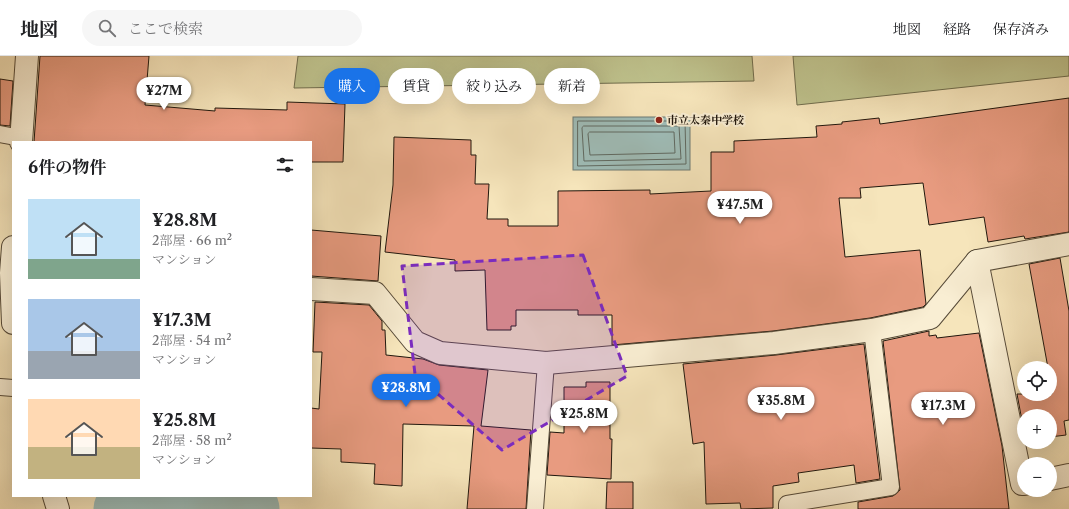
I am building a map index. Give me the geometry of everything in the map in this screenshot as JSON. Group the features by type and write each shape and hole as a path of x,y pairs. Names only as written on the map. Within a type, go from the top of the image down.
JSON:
{"street":[{"path":"21,140 27,56"},
{"path":"312,289 375,293 415,342 440,353 546,363 774,343 872,330 930,318 977,260 1069,244"},
{"path":"977,260 1017,459"},
{"path":"1057,478 1069,475"},
{"path":"54,497 58,509"}],"lane":[{"path":"0,134 21,140"},
{"path":"787,509 787,504 891,487 872,330"},
{"path":"535,509 546,363"},
{"path":"0,387 12,388"}],"highlighted area":[{"path":"583,255 627,376 502,450 415,374 402,266"}],"green space":[{"path":"298,56 752,56 754,81 600,83 600,68 544,68 544,84 536,84 536,68 452,68 452,86 444,86 444,68 388,68 388,87 380,87 380,68 324,68 324,88 294,88"},
{"path":"793,56 1069,56 1069,76 797,105"}],"water":[{"path":"573,117 690,117 690,170 573,170"}],"building":[{"path":"40,56 149,56 145,105 215,111 215,108 287,110 287,102 345,104 343,162 312,162 312,141 34,141"},
{"path":"0,79 13,81 10,126 0,125"},
{"path":"1069,98 1069,232 1025,239 1024,236 988,242 984,217 929,225 923,183 860,188 861,198 839,198 845,257 920,250 926,304 923,307 870,318 773,331 612,345 612,315 578,315 578,310 516,310 516,326 511,326 511,330 487,330 485,270 455,271 455,260 385,252 393,185 394,137 471,140 471,155 476,155 475,184 489,184 487,219 508,219 508,226 558,226 558,191 650,190 650,194 711,191 711,152 734,152 734,141 817,137 816,126 842,124 842,122 879,118 880,124"},
{"path":"312,230 381,236 378,281 312,276"},
{"path":"1060,258 1069,311 1069,420 1064,421 1066,435 1057,436 1057,409 1020,409 1018,401 1057,401 1057,361 1047,361 1029,264"},
{"path":"315,302 369,305 382,321 382,330 385,330 386,355 423,359 439,365 488,370 481,426 531,430 526,509 467,509 474,426 403,424 402,486 374,484 375,464 341,462 341,449 312,448 312,408 319,409 322,352 313,352"},
{"path":"929,331 929,336 936,335 937,338 979,333 1002,446 1009,509 858,509 858,502 893,496 900,490 883,341"},
{"path":"864,344 880,479 856,483 854,465 798,473 799,482 773,486 773,508 741,509 740,503 706,504 704,442 693,444 683,364 776,355"},
{"path":"586,382 610,382 610,439 612,439 611,479 547,475 550,432 564,433 564,387 586,387"},
{"path":"607,482 633,482 633,509 606,509"}],"waterway":[{"path":"122,509 149,504 204,504 251,509"}],"place":[{"name":"市立太秦中学校","path":"659,120"}]}
